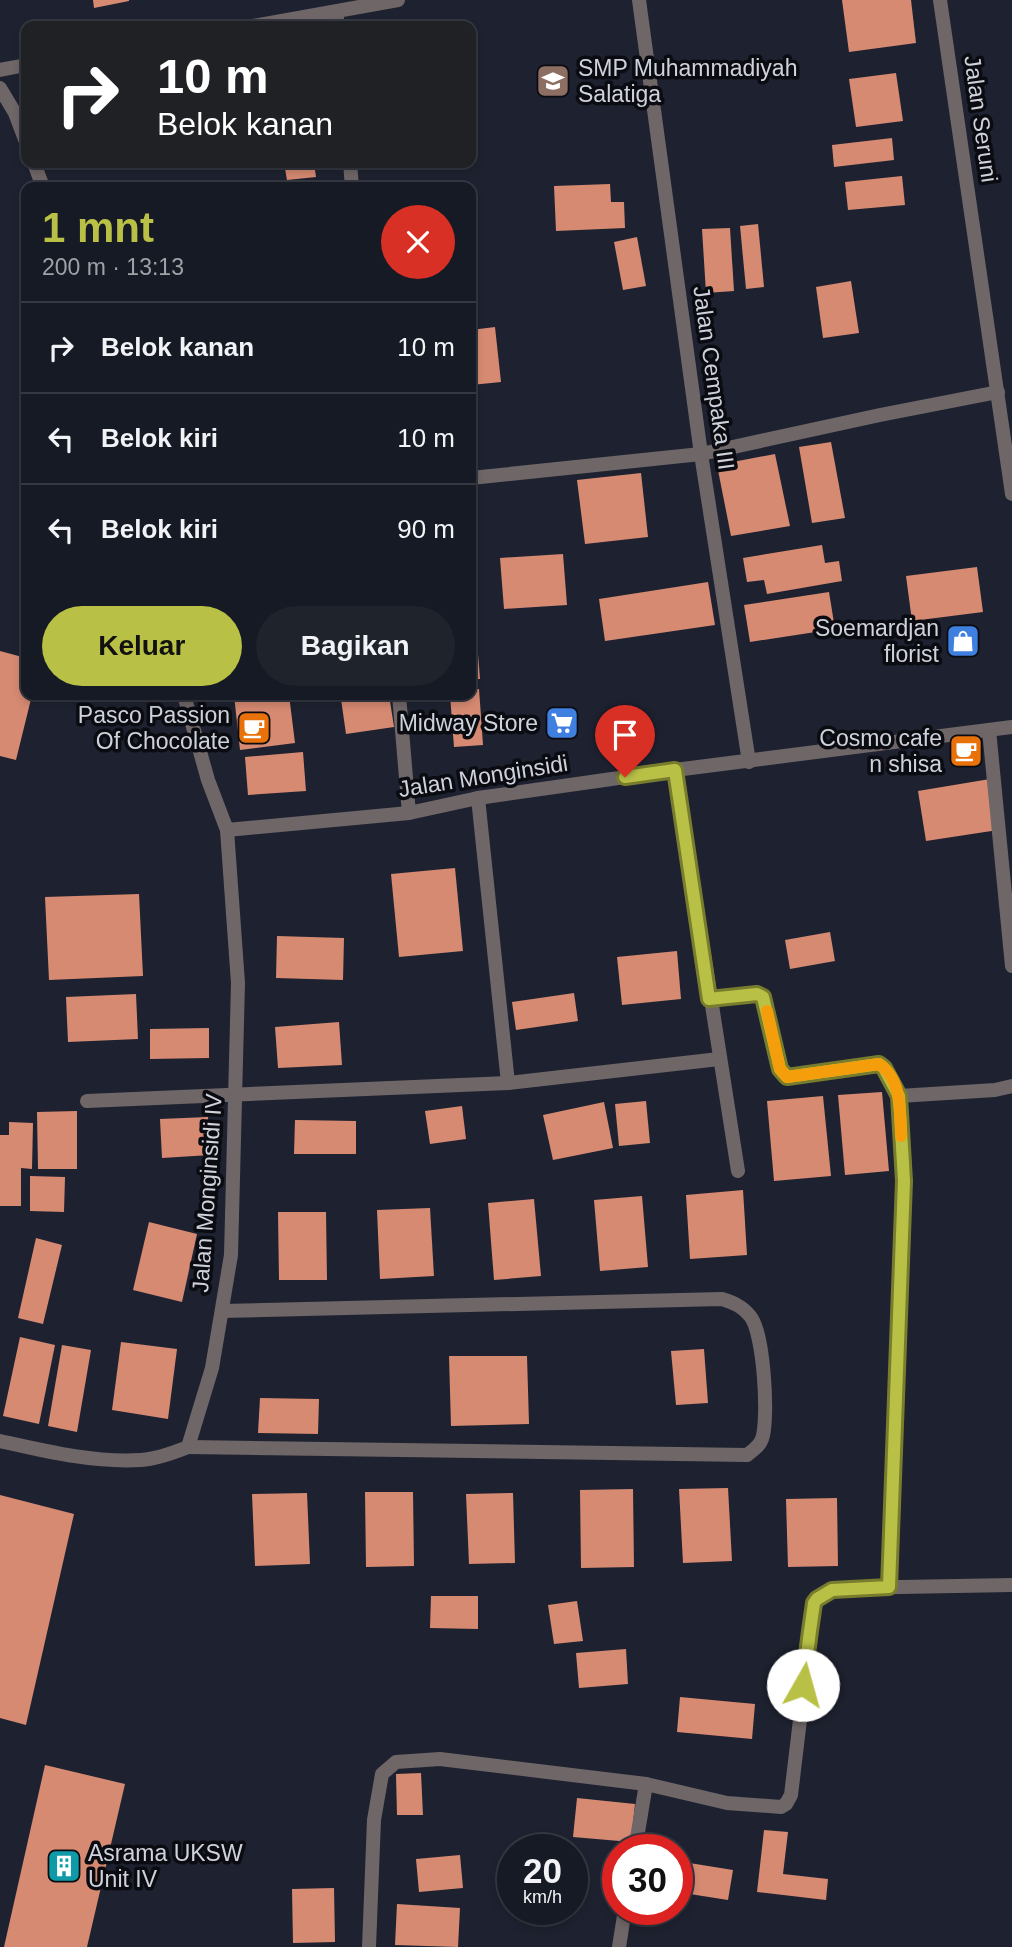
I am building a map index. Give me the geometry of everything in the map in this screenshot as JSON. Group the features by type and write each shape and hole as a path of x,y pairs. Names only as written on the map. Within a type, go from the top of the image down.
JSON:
{"street":[{"path":"313,21 337,19 398,0"},
{"name":"Jalan Cempaka III","path":"639,0 701,454 748,762"},
{"name":"Jalan Seruni","path":"940,0 998,392 1008,438 1012,494"},
{"path":"0,69 21,66"},
{"path":"0,88 21,129"},
{"path":"476,477 701,454 998,392"},
{"path":"185,700 208,780 227,830"},
{"path":"398,700 409,813"},
{"name":"Jalan Monginsidi","path":"227,830 409,813 478,798 1012,727"},
{"path":"989,730 1012,966"},
{"path":"675,770 738,1171"},
{"path":"478,798 508,1083"},
{"name":"Jalan Monginsidi IV","path":"188,1447 212,1368 231,1255 238,983 227,830"},
{"path":"709,999 757,994 763,997 780,1069 787,1077 879,1064 884,1068 899,1096 904,1181 889,1587"},
{"path":"86,1101 237,1097 508,1083 719,1059"},
{"path":"899,1096 995,1090 1012,1086"},
{"path":"0,1441 56,1453 142,1460 188,1447 747,1455 763,1438 764,1385 759,1332 752,1317 738,1305 722,1299 222,1311"},
{"path":"369,1947 374,1820 382,1774 397,1762 440,1759 646,1784 727,1803 773,1807 786,1804 791,1795 814,1603 823,1594 832,1590 889,1587 1012,1585"},
{"path":"638,1834 646,1784"},
{"path":"619,1947 622,1925"}],"building":[{"path":"93,0 129,0 129,1 94,8"},
{"path":"842,0 911,0 916,43 849,52"},
{"path":"896,73 903,121 856,127 849,79"},
{"path":"892,138 894,160 834,167 832,145"},
{"path":"285,168 315,168 316,177 287,180"},
{"path":"902,176 905,205 848,210 845,182"},
{"path":"610,184 611,202 624,202 625,228 556,231 554,186"},
{"path":"758,224 764,287 746,289 740,226"},
{"path":"730,228 734,291 706,293 702,229"},
{"path":"637,237 646,286 623,290 614,242"},
{"path":"851,281 859,333 823,338 816,287"},
{"path":"495,327 501,382 476,384 476,329"},
{"path":"831,442 845,518 812,523 799,447"},
{"path":"775,454 790,526 731,536 717,465"},
{"path":"641,473 648,537 585,544 577,480"},
{"path":"822,545 825,563 839,561 842,581 767,594 764,580 747,582 743,558"},
{"path":"563,554 567,605 504,609 500,558"},
{"path":"977,567 983,612 912,621 906,576"},
{"path":"708,582 715,625 605,641 599,599"},
{"path":"829,592 835,629 750,642 744,605"},
{"path":"476,629 480,679 476,679"},
{"path":"0,651 21,657 21,700 31,700 16,760 0,756"},
{"path":"476,689 479,689 483,745 454,747 450,700 476,700"},
{"path":"235,700 290,700 295,743 240,750"},
{"path":"341,700 390,700 394,727 346,734"},
{"path":"303,752 306,791 248,795 245,757"},
{"path":"990,779 998,830 926,841 918,791"},
{"path":"455,868 463,951 399,957 391,874"},
{"path":"139,894 143,976 49,980 45,897"},
{"path":"830,932 835,961 790,969 785,940"},
{"path":"277,936 344,938 343,980 276,978"},
{"path":"677,951 681,999 622,1005 617,957"},
{"path":"574,993 578,1021 516,1030 512,1002"},
{"path":"136,994 138,1039 68,1042 66,997"},
{"path":"339,1022 342,1065 278,1068 275,1027"},
{"path":"209,1028 209,1058 150,1059 150,1029"},
{"path":"882,1092 889,1171 845,1175 838,1095"},
{"path":"823,1096 831,1176 774,1181 767,1101"},
{"path":"646,1101 650,1143 619,1146 615,1104"},
{"path":"604,1102 613,1148 553,1160 543,1115"},
{"path":"462,1106 466,1139 430,1144 425,1111"},
{"path":"77,1111 77,1169 38,1169 37,1112"},
{"path":"208,1117 210,1155 162,1158 160,1119"},
{"path":"295,1120 356,1121 356,1154 294,1154"},
{"path":"9,1122 33,1123 32,1169 21,1168 21,1206 0,1206 0,1135 9,1135"},
{"path":"30,1176 65,1177 64,1212 30,1211"},
{"path":"743,1190 747,1255 690,1259 686,1195"},
{"path":"642,1196 648,1267 600,1271 594,1200"},
{"path":"534,1199 541,1276 494,1280 488,1203"},
{"path":"430,1208 434,1276 380,1279 377,1210"},
{"path":"278,1212 326,1212 327,1280 279,1280"},
{"path":"149,1222 197,1234 182,1302 133,1290"},
{"path":"36,1238 62,1245 43,1324 18,1318"},
{"path":"20,1337 55,1345 39,1424 3,1416"},
{"path":"121,1342 177,1349 168,1419 112,1410"},
{"path":"62,1345 91,1350 77,1432 48,1426"},
{"path":"704,1349 708,1403 676,1405 671,1351"},
{"path":"449,1356 527,1356 529,1424 451,1426"},
{"path":"260,1398 319,1399 318,1434 258,1433"},
{"path":"728,1488 732,1561 683,1563 679,1489"},
{"path":"633,1489 634,1567 581,1568 580,1490"},
{"path":"365,1492 413,1492 414,1566 366,1567"},
{"path":"307,1493 310,1564 255,1566 252,1494"},
{"path":"513,1493 515,1563 469,1564 466,1494"},
{"path":"0,1495 74,1514 26,1725 0,1718"},
{"path":"837,1498 838,1566 788,1567 786,1499"},
{"path":"431,1596 478,1596 478,1629 430,1628"},
{"path":"577,1601 583,1641 554,1644 548,1605"},
{"path":"626,1649 628,1684 579,1688 576,1653"},
{"path":"680,1697 755,1704 752,1739 677,1732"},
{"name":"Asrama UKSW Unit IV","path":"45,1765 125,1784 87,1947 4,1947"},
{"path":"421,1773 423,1815 397,1815 396,1774"},
{"path":"577,1798 635,1804 632,1834 602,1834 602,1840 588,1838 588,1834 573,1834"},
{"path":"764,1830 788,1832 783,1874 828,1879 826,1900 757,1892"},
{"path":"460,1855 463,1888 419,1892 416,1859"},
{"path":"693,1864 733,1870 728,1900 693,1895"},
{"path":"334,1888 335,1942 293,1943 292,1889"},
{"path":"397,1904 460,1908 458,1947 395,1945"}],"slow traffic":[{"path":"767,1011 780,1069 787,1077 879,1064 884,1068 899,1096 901,1136"}],"place":[{"name":"SMP Muhammadiyah Salatiga","path":"553,81"},
{"name":"Soemardjan florist","path":"963,641"},
{"name":"Midway Store","path":"562,723"},
{"name":"Pasco Passion Of Chocolate","path":"254,728"},
{"name":"Cosmo cafe n shisa","path":"966,751"},
{"name":"Asrama UKSW Unit IV","path":"64,1866"}],"route":[{"path":"625,777 675,770 709,999 757,994 763,997 780,1069 787,1077 879,1064 888,1074 899,1096 904,1181 889,1587 832,1590 817,1599 814,1603 803,1685"}]}
